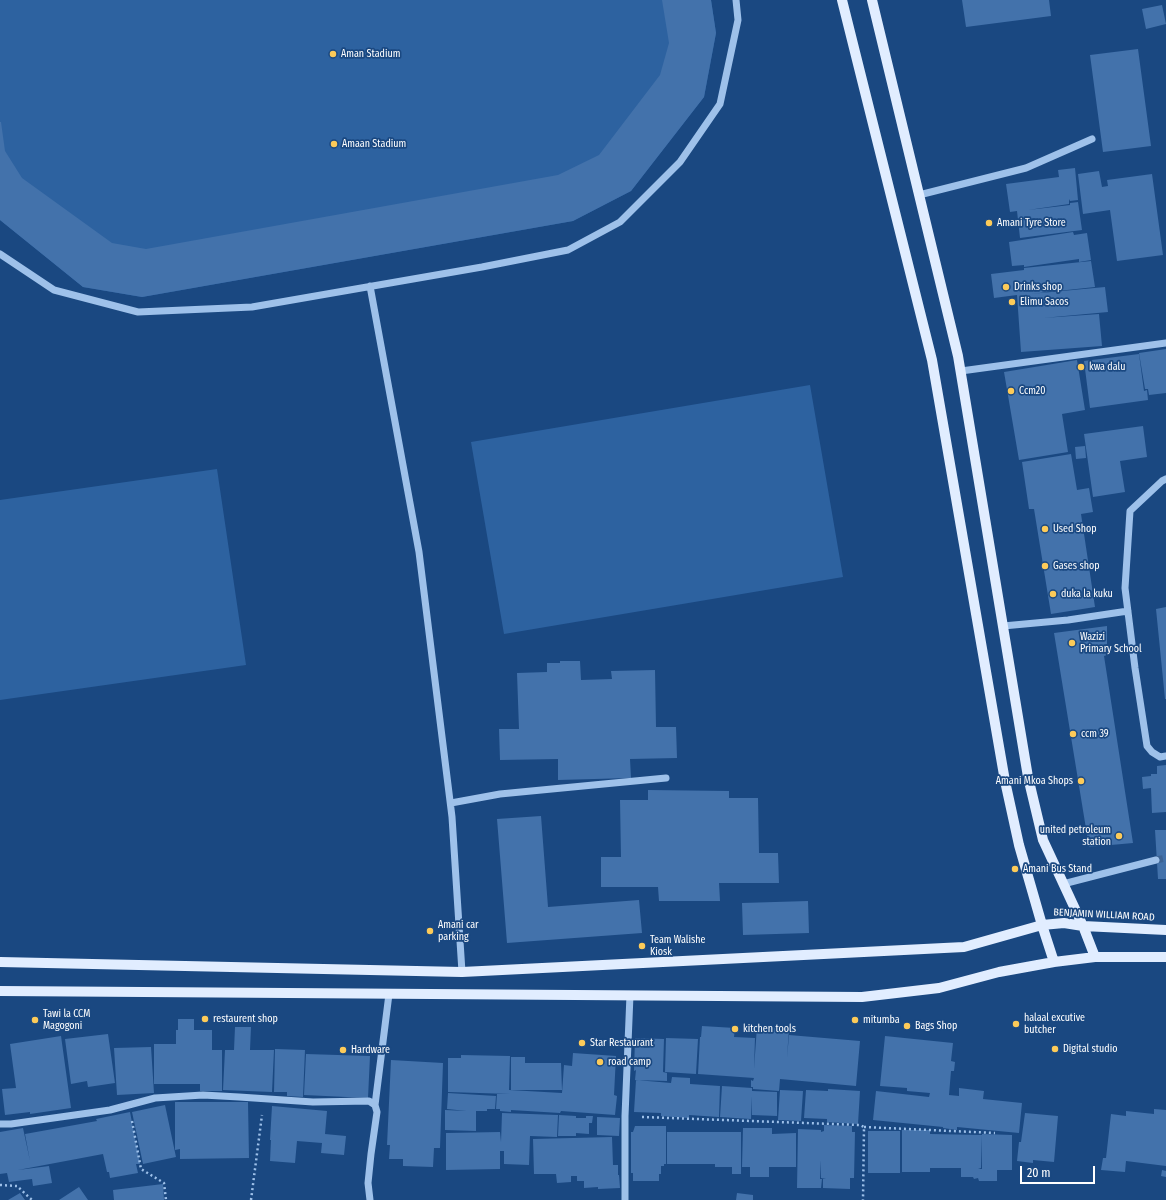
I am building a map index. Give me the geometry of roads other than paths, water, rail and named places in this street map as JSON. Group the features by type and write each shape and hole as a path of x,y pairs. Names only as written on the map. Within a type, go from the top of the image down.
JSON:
{"main road":[{"path":"842,0 932,360 1005,781 1019,845 1054,962"},
{"path":"872,0 958,356 1028,777 1043,840 1083,926 1095,957"},
{"name":"BENJAMIN WILLIAM ROAD","path":"0,962 462,972 964,947 1042,925 1064,923 1083,926 1166,930"},
{"path":"0,991 862,997 939,988 999,972 1054,962 1095,957 1166,957"}],"street":[{"path":"0,254 54,290 138,312 252,307 482,267 568,250 620,222 680,162 720,104 738,20 736,0"},
{"path":"919,195 1026,168 1092,139"},
{"path":"370,286 418,552 451,803 462,972"},
{"path":"960,371 1166,343"},
{"path":"1166,479 1130,511 1125,588 1135,668 1148,746 1152,752 1160,757 1166,756"},
{"path":"1003,626 1068,620 1128,611"},
{"path":"451,803 500,794 666,778"},
{"path":"1063,884 1156,860"},
{"path":"370,1200 368,1183 370,1154 377,1112 375,1105 389,994"},
{"path":"624,1200 625,1116 630,995"},
{"path":"0,1124 11,1124 110,1110 155,1098 203,1095 312,1102 369,1101 375,1105"}],"tunnel":[{"path":"1156,860 1166,858"}],"place":[{"name":"Aman Stadium","path":"333,54"},
{"name":"Amaan Stadium","path":"334,144"},
{"name":"Amani Tyre Store","path":"989,223"},
{"name":"Drinks shop","path":"1006,287"},
{"name":"Elimu Sacos","path":"1012,302"},
{"name":"kwa dalu","path":"1081,367"},
{"name":"Ccm20","path":"1011,391"},
{"name":"Used Shop","path":"1045,529"},
{"name":"Gases shop","path":"1045,566"},
{"name":"duka la kuku","path":"1053,594"},
{"name":"Wazizi Primary School","path":"1072,643"},
{"name":"ccm 39","path":"1073,734"},
{"name":"Amani Mkoa Shops","path":"1081,781"},
{"name":"united petroleum station","path":"1119,836"},
{"name":"Amani Bus Stand","path":"1015,869"},
{"name":"Amani car parking","path":"430,931"},
{"name":"Team Walishe Kiosk","path":"642,946"},
{"name":"restaurent shop","path":"205,1019"},
{"name":"Tawi la CCM Magogoni","path":"35,1020"},
{"name":"mitumba","path":"855,1020"},
{"name":"halaal excutive butcher","path":"1016,1024"},
{"name":"Bags Shop","path":"907,1026"},
{"name":"kitchen tools","path":"735,1029"},
{"name":"Star Restaurant","path":"582,1043"},
{"name":"Digital studio","path":"1055,1049"},
{"name":"Hardware","path":"343,1050"},
{"name":"road camp","path":"600,1062"}]}
